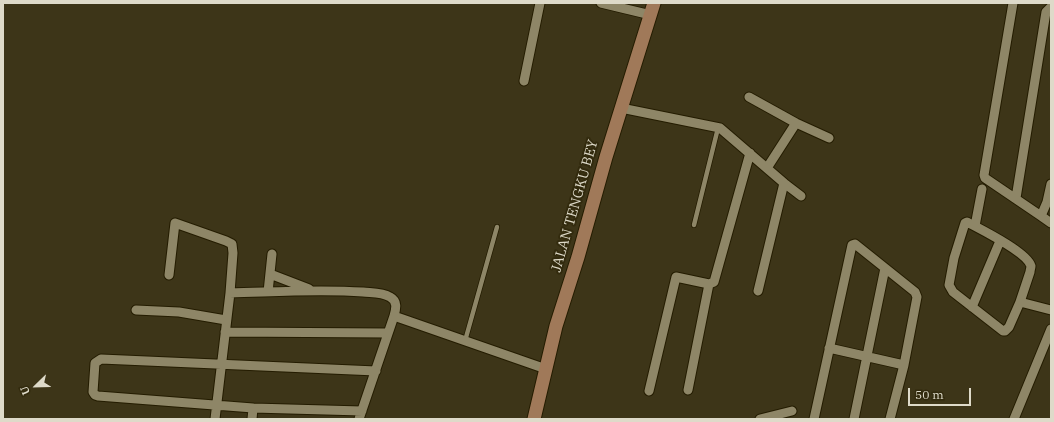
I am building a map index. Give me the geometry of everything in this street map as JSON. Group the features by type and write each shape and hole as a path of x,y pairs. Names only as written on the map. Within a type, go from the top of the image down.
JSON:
{"main road":[{"name":"JALAN TENGKU BEY","path":"534,419 556,326 652,9"}],"street":[{"path":"524,81 540,3"},
{"path":"601,3 652,9"},
{"path":"1013,3 983,172 985,178 1051,223"},
{"path":"1016,198 1046,12 1051,7"},
{"path":"748,97 796,123 829,138"},
{"path":"621,108 720,128 801,196"},
{"path":"767,168 796,123"},
{"path":"649,391 676,277 709,284 714,282 750,153"},
{"path":"758,291 784,183"},
{"path":"1041,216 1047,202 1051,184"},
{"path":"975,226 982,188"},
{"path":"967,222 993,235 1000,241 1020,253 1031,265 1020,302 1009,327 1005,331 1001,330 953,292 949,285 954,258 964,224 967,222"},
{"path":"169,275 175,223 232,244 233,253 230,293 215,419"},
{"path":"972,307 1000,241"},
{"path":"814,419 852,245 854,244 915,292 917,297 904,365 890,419"},
{"path":"268,292 272,254"},
{"path":"854,419 885,268"},
{"path":"270,274 312,291"},
{"path":"688,390 709,284"},
{"path":"230,293 312,291 358,292 381,294 394,299 396,307 394,316 376,371 360,415 323,414 95,395 93,392 95,363 101,359 376,371"},
{"path":"1020,302 1051,310"},
{"path":"136,310 179,312 226,320"},
{"path":"394,316 546,369"},
{"path":"1014,419 1051,329"},
{"path":"225,332 388,333"},
{"path":"829,348 904,365"},
{"path":"252,419 253,408"},
{"path":"764,419 792,411"}],"lane":[{"path":"694,225 718,128"},
{"path":"465,341 497,227"}]}
